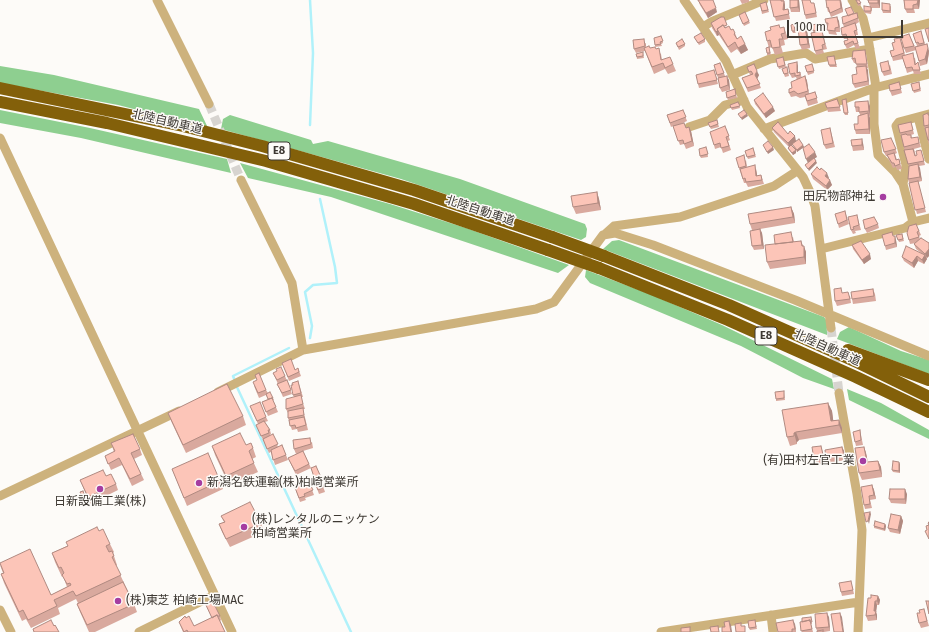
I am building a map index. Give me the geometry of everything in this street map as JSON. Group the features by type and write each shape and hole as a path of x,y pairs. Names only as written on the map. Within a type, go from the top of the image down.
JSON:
{"highway":[{"name":"北陸自動車道","path":"0,88 176,125 269,148 414,190 552,237 729,305 859,363 929,397"},
{"name":"北陸自動車道","path":"0,102 107,123 266,161 422,207 599,268 728,320 929,412"},
{"path":"729,305 929,380"},
{"path":"794,349 819,364 929,418"}],"street":[{"path":"157,0 209,104"},
{"path":"684,0 726,61 744,100 808,187 815,206 831,314 831,328"},
{"path":"703,27 711,22 764,0"},
{"path":"852,0 863,18 870,49 875,88 874,124 878,154 895,172 903,184 913,222"},
{"path":"868,38 929,23"},
{"path":"732,75 770,59 806,53 815,59 870,49"},
{"path":"764,129 875,88 929,74"},
{"path":"689,127 710,120 725,105 744,100"},
{"path":"903,184 906,165 896,126 899,122 929,114"},
{"path":"918,117 929,160"},
{"path":"0,138 232,632"},
{"path":"210,396 303,350 536,309 554,302 603,235 614,226 680,217 774,186 797,171"},
{"path":"241,180 292,283 303,350"},
{"path":"821,249 905,228 913,222 929,218"},
{"path":"603,235 615,234 652,245 831,314 929,356"},
{"path":"839,393 862,530 858,632"},
{"path":"0,496 138,432 188,407"},
{"path":"139,632 214,595"},
{"path":"661,632 705,628 771,615 859,602"},
{"path":"0,610 11,632"},
{"path":"771,615 773,632"}],"green space":[{"path":"0,66 54,75 199,109 208,128 118,105 0,83"},
{"path":"0,110 90,128 227,159 231,173 81,138 0,123"},
{"path":"230,115 311,140 313,144 328,141 460,179 585,224 587,229 586,237 581,240 401,179 221,129 223,119"},
{"path":"240,163 390,204 466,228 569,265 558,273 331,197 248,178"},
{"path":"619,240 824,317 827,321 827,335 603,249 612,241"},
{"path":"586,270 652,295 722,325 832,379 834,389 803,378 741,346 590,283 585,277"},
{"path":"849,327 901,351 929,360 929,374 837,339 840,332"},
{"path":"847,389 881,403 929,430 929,439 849,400"}],"building":[{"path":"698,0 713,0 716,8 706,13"},
{"path":"770,0 784,1 783,10 788,9 789,14 774,17"},
{"path":"790,0 798,0 798,7 790,8"},
{"path":"802,0 810,0 811,3 814,3 816,13 805,15"},
{"path":"826,0 840,0 841,8 830,13 828,7 827,8"},
{"path":"856,0 859,0 861,3 858,4"},
{"path":"868,0 878,0 878,3 869,3"},
{"path":"904,0 918,0 917,4 913,5 913,9 905,9"},
{"path":"766,2 768,10 762,11 760,4"},
{"path":"882,3 890,4 890,11 882,10"},
{"path":"864,6 871,7 871,11 864,11"},
{"path":"851,7 854,13 848,16 845,9"},
{"path":"745,12 749,21 743,24 739,15"},
{"path":"857,13 858,18 843,24 842,17"},
{"path":"721,17 724,17 727,25 723,25 717,29 718,30 716,32 711,23"},
{"path":"837,17 839,27 835,28 835,31 827,30 828,23 826,23 825,19"},
{"path":"855,23 857,30 854,31 858,43 854,44 853,41 845,45 844,41 848,40 846,34 842,35 841,28"},
{"path":"794,24 795,31 792,31 791,25"},
{"path":"817,24 817,30 813,31 812,25"},
{"path":"723,25 725,28 729,26 731,30 733,29 737,39 741,36 745,44 738,48 735,42 728,47 717,29"},
{"path":"779,25 780,28 784,27 785,33 781,34 783,39 779,39 780,47 772,48 770,40 767,41 765,32 771,30 770,27"},
{"path":"805,27 808,44 800,45 798,28"},
{"path":"929,28 929,42 925,29"},
{"path":"822,31 825,44 822,45 823,49 815,51 811,33"},
{"path":"921,31 924,43 919,44 918,42 916,43 913,34"},
{"path":"701,33 705,39 698,43 694,37"},
{"path":"909,34 914,46 904,48 901,38"},
{"path":"661,36 663,41 660,42 661,44 655,45 654,38"},
{"path":"900,38 904,53 892,57 890,51 894,50 892,43 895,42 894,39"},
{"path":"644,39 645,46 634,49 633,40"},
{"path":"682,39 685,44 678,47 676,43"},
{"path":"927,44 928,48 925,59 919,61 915,47"},
{"path":"649,46 650,48 659,48 661,60 670,57 673,64 665,68 663,63 652,67 644,48"},
{"path":"769,47 770,53 767,53 766,48"},
{"path":"865,50 867,64 856,64 855,58 852,59 853,51"},
{"path":"643,52 643,56 637,57 636,54"},
{"path":"913,53 915,65 918,62 920,70 913,70 912,67 906,68 902,56"},
{"path":"834,56 836,65 829,65 827,57"},
{"path":"783,57 785,65 778,67 776,59"},
{"path":"888,61 890,70 882,72 880,63"},
{"path":"797,62 797,73 800,72 800,75 795,76 795,73 790,74 788,64"},
{"path":"720,63 724,73 717,75 714,65"},
{"path":"754,64 757,71 755,75 760,84 747,88 742,78 753,74 751,71 749,72 747,67"},
{"path":"812,64 814,71 807,72 805,66"},
{"path":"866,66 868,81 853,84 852,75 857,74 856,67"},
{"path":"787,67 788,73 784,74 782,69"},
{"path":"714,70 717,80 698,84 696,75"},
{"path":"727,76 728,85 720,88 718,78"},
{"path":"805,76 808,91 798,94 794,91 789,93 789,89 792,88 791,82"},
{"path":"899,82 901,89 890,91 889,85"},
{"path":"919,82 920,89 913,91 911,84"},
{"path":"735,89 736,95 727,98 726,92"},
{"path":"815,92 817,98 807,101 805,95"},
{"path":"763,93 773,107 764,114 754,100"},
{"path":"837,99 840,107 827,108 825,103"},
{"path":"846,99 848,113 844,113 842,100"},
{"path":"868,101 869,111 859,112 859,107 855,107 855,102"},
{"path":"738,102 740,106 731,108 730,105"},
{"path":"683,110 686,117 670,123 667,115"},
{"path":"744,110 747,114 741,118 738,114"},
{"path":"868,113 869,129 855,130 854,124 858,124 858,116"},
{"path":"928,113 929,125 924,126 923,115"},
{"path":"717,120 718,124 710,127 708,123"},
{"path":"778,122 788,134 790,131 795,136 788,143 772,128"},
{"path":"911,122 913,130 900,133 898,125"},
{"path":"684,123 686,128 689,127 692,141 684,144 683,140 678,141 673,126"},
{"path":"725,126 729,136 726,137 729,146 721,148 720,143 714,145 710,132"},
{"path":"929,127 929,140 928,140 925,128"},
{"path":"830,128 833,143 824,145 821,130"},
{"path":"901,135 911,135 911,138 918,137 919,143 904,147"},
{"path":"891,138 896,149 884,152 881,140"},
{"path":"799,139 803,145 797,150 792,144"},
{"path":"862,139 862,145 852,146 851,140"},
{"path":"768,141 773,147 767,152 763,145"},
{"path":"809,144 815,152 806,159 803,148"},
{"path":"791,145 796,150 792,153 788,148"},
{"path":"706,147 708,154 700,156 699,149"},
{"path":"753,148 755,155 747,157 745,151"},
{"path":"913,149 915,156 917,155 916,151 921,150 924,161 908,164 904,150"},
{"path":"894,153 896,160 899,159 900,164 895,166 887,155"},
{"path":"744,155 746,166 739,168 736,158"},
{"path":"814,158 816,161 808,169 805,165"},
{"path":"918,164 920,177 908,179 909,166"},
{"path":"755,165 756,176 761,175 762,180 746,182 745,178 743,179 740,169"},
{"path":"817,167 820,170 821,168 827,173 825,176 830,180 826,186 811,174"},
{"path":"918,181 925,208 915,210 909,183"},
{"path":"597,192 598,203 573,207 571,196"},
{"path":"791,207 793,217 750,224 748,214"},
{"path":"845,211 847,220 838,224 835,214"},
{"path":"857,215 859,225 853,227 854,229 851,230 848,217"},
{"path":"874,217 878,224 865,229 863,220"},
{"path":"916,224 919,231 917,232 919,237 909,240 907,233 909,226"},
{"path":"760,229 762,245 752,246 750,231"},
{"path":"791,232 793,242 775,244 774,235"},
{"path":"892,232 893,236 895,236 895,243 885,246 882,235"},
{"path":"902,234 903,239 898,240 896,235"},
{"path":"921,238 929,243 929,249 925,254 914,244"},
{"path":"801,241 802,246 804,246 804,257 767,262 765,245"},
{"path":"861,241 870,254 862,260 852,245"},
{"path":"906,246 925,255 922,260 917,256 912,263 902,257"},
{"path":"841,288 842,293 848,292 850,299 835,301 834,289"},
{"path":"873,289 874,296 852,299 851,292"},
{"path":"291,359 295,370 298,368 299,372 288,377 282,363"},
{"path":"281,367 285,376 277,380 273,373 277,371 276,369"},
{"path":"259,373 266,390 258,393 253,382 257,380 255,375"},
{"path":"287,380 291,390 282,393 277,384"},
{"path":"298,381 301,393 293,395 291,385 293,385 292,383"},
{"path":"227,384 243,416 183,445 168,413"},
{"path":"784,391 784,398 776,399 775,392"},
{"path":"270,392 273,398 268,399 266,394"},
{"path":"301,395 303,404 286,409 286,399"},
{"path":"272,398 276,407 266,412 262,402"},
{"path":"260,402 266,417 257,421 250,406"},
{"path":"828,403 831,421 839,420 839,425 796,432 794,433 794,436 787,437 782,410"},
{"path":"303,408 304,415 288,418 288,411"},
{"path":"304,417 306,425 296,428 295,425 290,426 289,420"},
{"path":"264,421 270,430 268,430 269,433 261,436 256,425"},
{"path":"860,430 861,440 855,442 853,432"},
{"path":"240,433 246,445 251,443 253,448 249,451 254,463 226,476 212,446"},
{"path":"133,434 140,449 131,453 141,474 130,479 119,458 108,464 105,456 115,451 111,443"},
{"path":"273,434 278,444 267,449 263,439"},
{"path":"310,438 311,444 294,449 293,440"},
{"path":"282,445 286,455 273,460 271,450"},
{"path":"821,446 824,459 814,460 812,447"},
{"path":"842,447 844,456 826,458 825,450"},
{"path":"864,447 867,462 878,461 880,470 859,473 855,448"},
{"path":"303,451 309,464 295,471 288,458"},
{"name":"新潟名鉄運輸(株)柏崎営業所","path":"208,453 220,481 184,498 172,469"},
{"path":"893,461 899,462 899,471 892,470"},
{"path":"316,466 320,475 314,477 311,468"},
{"path":"103,470 106,476 111,474 116,484 88,497 80,480"},
{"path":"319,476 324,487 318,490 313,478"},
{"path":"309,482 313,490 304,494 305,496 299,498 294,485 300,483 301,485"},
{"path":"872,485 874,495 869,496 870,504 864,505 861,487"},
{"path":"890,489 905,489 905,499 889,499"},
{"path":"83,491 87,502 85,503 80,492"},
{"path":"250,502 261,523 226,539 219,524 225,522 221,516"},
{"path":"870,512 868,521 866,522 864,513"},
{"path":"891,514 901,516 898,530 888,528"},
{"path":"875,521 885,524 884,529 874,526"},
{"path":"929,525 929,539 925,531 927,530 926,526"},
{"path":"97,527 99,531 103,529 110,544 106,546 109,552 112,551 114,556 112,557 121,575 76,596 73,591 54,600 57,606 28,620 23,610 19,612 1,574 4,573 0,563 30,549 51,595 71,585 70,583 67,584 62,575 64,573 61,567 59,568 52,553 68,546 66,542"},
{"path":"851,581 853,590 841,592 839,583"},
{"name":"(株)東芝 柏崎工場MAC","path":"123,582 134,604 87,625 77,604"},
{"path":"871,595 878,596 877,601 875,601 874,611 876,611 875,615 866,616 868,598 871,598"},
{"path":"212,600 220,616 217,615 212,618 205,603"},
{"path":"926,601 929,601 929,614"},
{"path":"924,609 927,621 919,623 917,613 920,613 919,610"},
{"path":"827,613 829,627 816,628 815,614"},
{"path":"840,613 843,632 834,632 831,614"},
{"path":"217,615 225,632 188,632 187,630 184,632 179,622 185,616 186,618 189,616 194,626"},
{"path":"811,617 812,622 810,622 810,620 802,622 802,618"},
{"path":"51,620 59,632 34,632 33,629"},
{"path":"755,620 756,627 749,628 748,621"},
{"path":"793,620 795,629 792,629 792,632 778,632 776,623"},
{"path":"810,620 812,629 801,631 800,622"},
{"path":"729,621 731,632 722,632 722,627 725,627 724,622"},
{"path":"741,623 741,626 745,626 745,632 736,632 735,624"},
{"path":"718,626 719,632 711,632 710,627"},
{"path":"690,627 690,632 681,632 681,628"}],"waterway":[{"path":"310,0 313,53 310,125"},
{"path":"310,338 312,326 305,292 313,285 337,283 335,267 320,199"},
{"path":"235,381 233,376 289,348"},
{"path":"236,385 351,632"}],"tunnel":[{"path":"209,104 241,180"},
{"path":"831,328 839,393"}],"place":[{"name":"田尻物部神社","path":"883,197"},
{"name":"(有)田村左官工業","path":"863,461"},
{"name":"新潟名鉄運輸(株)柏崎営業所","path":"199,483"},
{"name":"日新設備工業(株)","path":"100,489"},
{"name":"(株)レンタルのニッケン 柏崎営業所","path":"244,527"},
{"name":"(株)東芝 柏崎工場MAC","path":"118,601"}]}
